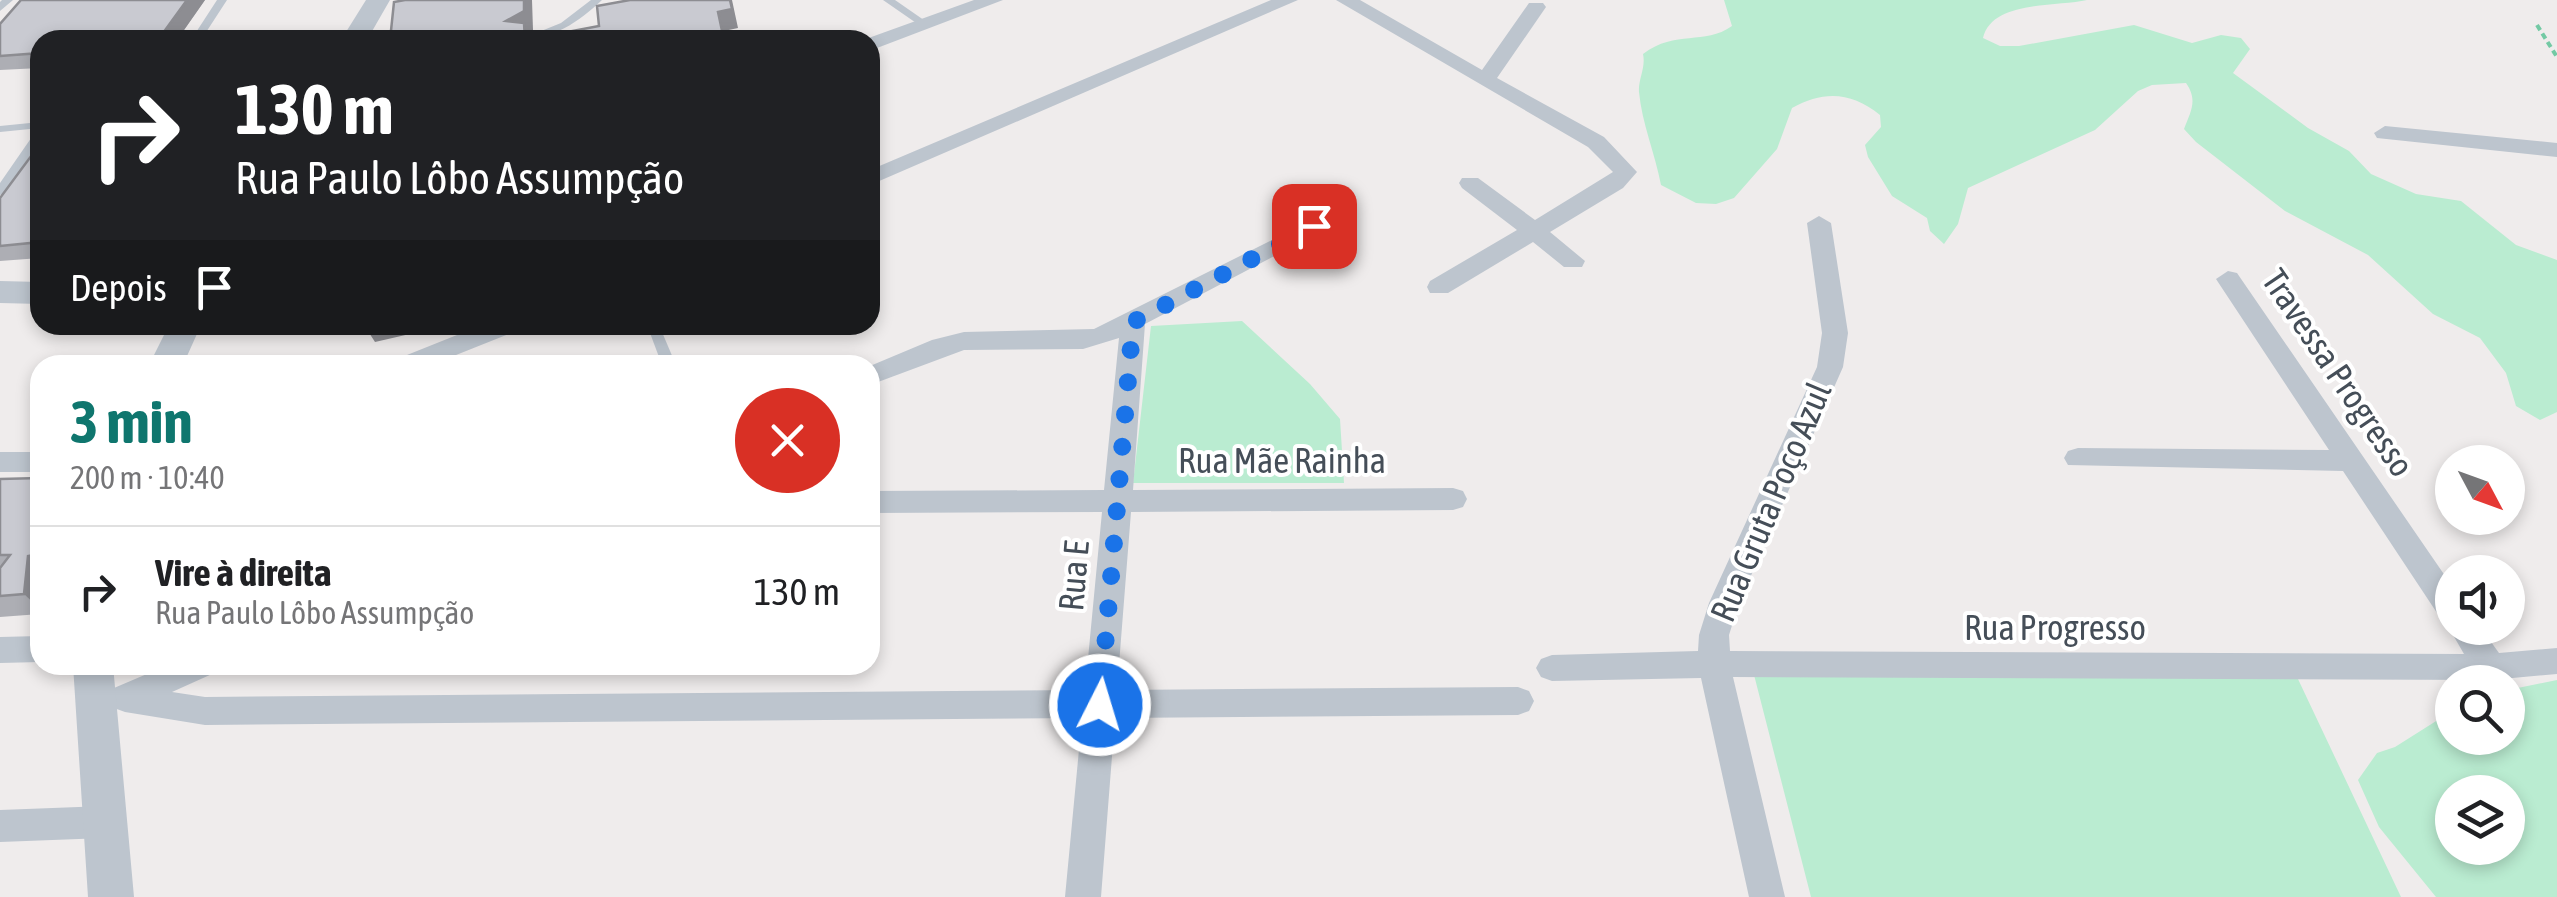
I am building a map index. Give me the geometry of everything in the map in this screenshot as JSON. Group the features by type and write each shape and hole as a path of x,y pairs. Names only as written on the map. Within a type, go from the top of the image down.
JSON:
{"street":[{"path":"360,30 378,0"},
{"path":"880,41 994,0"},
{"path":"880,174 1288,0"},
{"path":"1355,2 1596,142 1626,172 1614,183 1439,287"},
{"path":"1484,80 1536,8"},
{"path":"2385,133 2557,150"},
{"path":"1470,183 1573,261"},
{"name":"Rua Gruta Poço Azul","path":"1768,897 1714,664 1714,635 1724,603 1830,367 1835,333 1820,223"},
{"path":"880,372 953,342 1083,340 1133,322 1314,226"},
{"name":"Travessa Progresso","path":"2228,279 2435,584"},
{"path":"0,292 30,293"},
{"name":"Rua E","path":"1083,897 1133,322"},
{"path":"431,355 482,335"},
{"path":"2078,458 2354,460"},
{"path":"0,462 30,462"},
{"name":"Rua Mãe Rainha","path":"880,502 1454,499"},
{"path":"0,650 30,649"},
{"name":"Rua Progresso","path":"2510,665 2557,660"},
{"name":"Rua Progresso","path":"1552,668 1714,664 2435,667"},
{"path":"98,675 111,703 104,822 111,897"},
{"path":"111,703 177,675"},
{"path":"111,703 206,711 1518,701"},
{"path":"0,826 104,822"}],"lane":[{"path":"0,8 8,0"},
{"path":"202,30 222,0"},
{"path":"550,30 565,24 597,0"},
{"path":"888,0 926,25"},
{"path":"0,129 30,129"},
{"path":"0,191 30,144"}],"path":[{"path":"2538,25 2557,57"}],"green space":[{"path":"1724,0 2087,0 2012,11 1989,26 1983,38 2000,46 2019,46 2134,25 2192,43 2221,35 2241,38 2250,49 2233,73 2308,128 2349,151 2371,174 2416,194 2461,201 2516,245 2557,260 2557,412 2540,420 2516,406 2506,373 2480,338 2433,314 2368,255 2285,211 2196,142 2184,129 2192,100 2186,83 2152,85 2138,91 2095,130 1968,188 1958,224 1944,244 1930,231 1927,218 1892,196 1868,157 1865,145 1881,127 1880,115 1859,102 1838,96 1815,98 1792,108 1777,149 1734,198 1716,204 1696,203 1661,185 1641,104 1643,54 1667,42 1711,35 1732,26"},
{"path":"1242,321 1310,384 1340,419 1344,483 1133,483 1151,326"},
{"path":"2289,660 2401,897 1811,897 1752,667"},
{"path":"2557,680 2557,897 2436,897 2379,827 2358,780 2377,753 2395,747 2435,722 2435,755 2525,755 2525,687"}],"building":[{"path":"21,0 187,0 165,30 30,30 30,54 0,56 0,24"},
{"path":"524,0 524,11 506,21 524,23 524,30 391,30 394,2"},
{"path":"630,0 730,0 732,9 718,12 722,30 578,30 599,26 597,6"},
{"path":"30,158 30,243 0,246 0,198"},
{"path":"30,478 30,556 24,594 0,596 0,568 10,555 0,555 0,479"}],"route":[{"path":"1100,705 1133,322 1314,226"}]}
